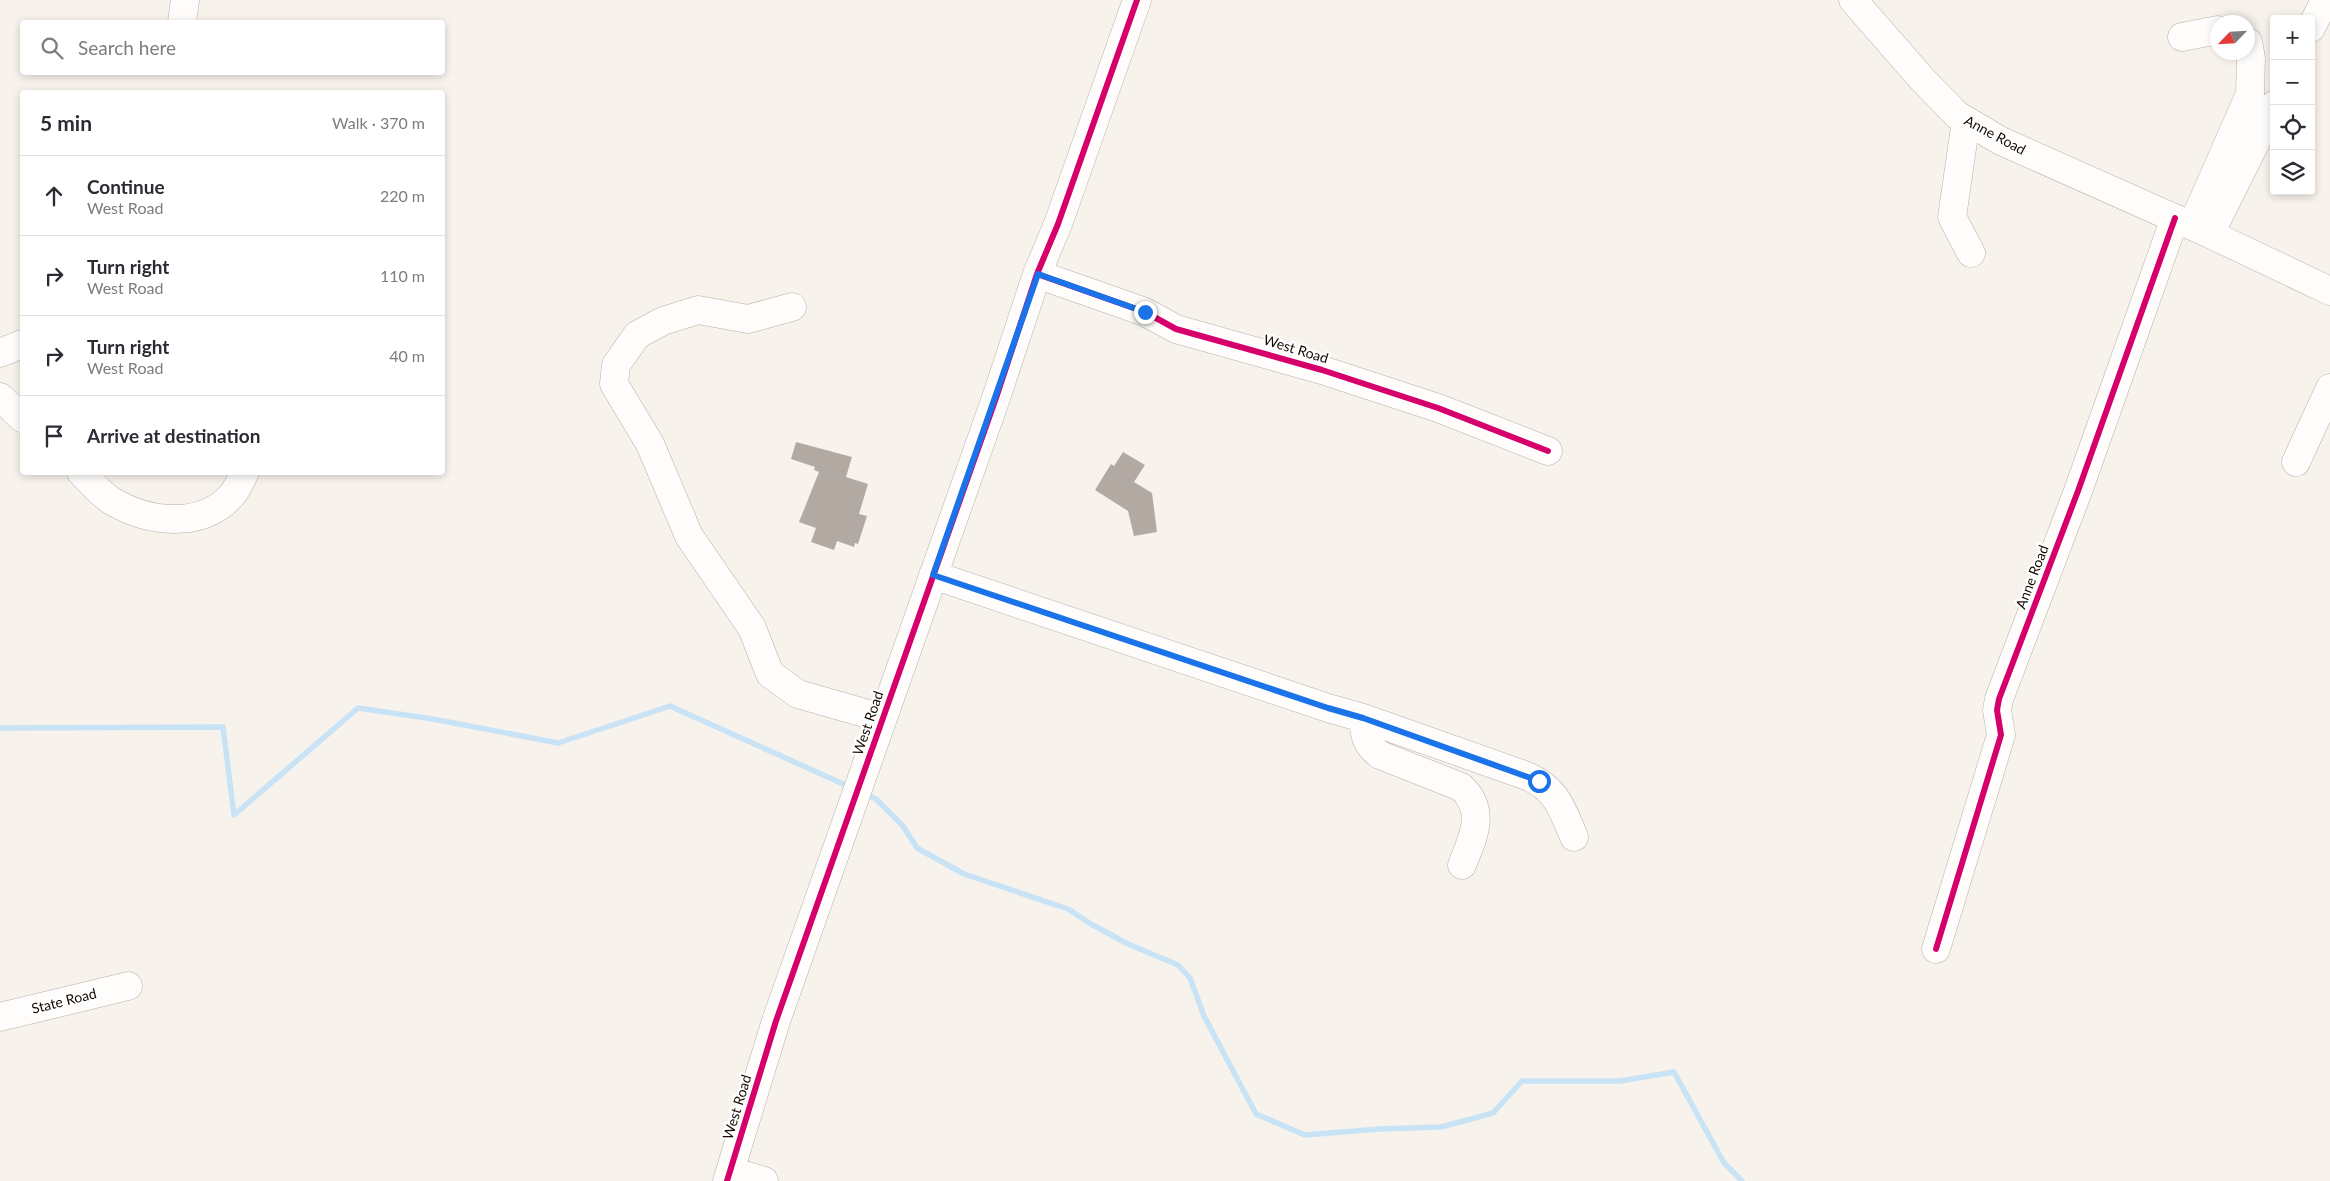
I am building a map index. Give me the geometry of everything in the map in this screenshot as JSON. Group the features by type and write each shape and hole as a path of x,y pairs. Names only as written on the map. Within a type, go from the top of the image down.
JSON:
{"street":[{"path":"182,20 185,0"},
{"name":"West Road","path":"729,1176 776,1021 1038,274 1061,215 1137,0"},
{"name":"Anne Road","path":"1853,0 1922,79 1957,115 1966,121 2001,141 2193,226 2330,290"},
{"path":"2315,20 2325,0"},
{"path":"2182,37 2210,32"},
{"path":"2193,226 2250,94 2251,60"},
{"name":"Anne Road","path":"1936,949 2001,735 1997,710 1999,699 2078,491 2193,226 2270,111"},
{"path":"1966,121 1952,217 1971,253"},
{"name":"West Road","path":"1038,274 1145,312 1182,331 1322,370 1438,408 1548,451"},
{"path":"792,307 748,319 698,310 663,321 637,335 616,365 614,384 650,444 689,536 752,628 770,674 798,694 882,718"},
{"path":"2296,462 2330,388"},
{"path":"0,398 20,416"},
{"path":"84,475 110,500 138,513 162,518 187,520 214,510 232,495 243,475"},
{"path":"933,575 1328,708 1363,718 1539,781 1547,787 1558,801 1574,837"},
{"path":"1363,718 1364,734 1370,748 1380,754 1461,787 1469,795 1475,806 1477,817 1462,865"},
{"name":"State Road","path":"0,1017 128,986"},
{"path":"729,1176 764,1181"}],"building":[{"path":"796,442 852,457 846,477 868,484 859,514 867,516 858,544 855,543 854,547 837,541 834,550 811,542 816,528 799,522 819,472 814,470 815,467 791,459"},
{"path":"1123,452 1145,465 1134,482 1152,493 1157,532 1134,536 1128,511 1095,490 1111,464 1114,466"}],"waterway":[{"path":"0,728 223,727 234,815 358,708 433,719 558,743 670,706 850,787"},
{"path":"863,793 876,799 903,826 917,848 964,874 1068,909 1128,944 1178,965 1190,978 1204,1016 1256,1114 1305,1135 1379,1129 1441,1127 1493,1113 1522,1081 1620,1081 1674,1072 1724,1163 1742,1181"}],"cycle path":[{"path":"727,1181 776,1021 996,398 1037,274 1058,224 1137,0"},
{"path":"1936,949 2001,735 1997,710 1999,699 2078,491 2175,218"},
{"path":"1037,274 1145,312 1176,329 1322,370 1438,408 1548,451"}],"route":[{"path":"1145,312 1038,274 933,575 1328,708 1363,718 1539,781"}]}
